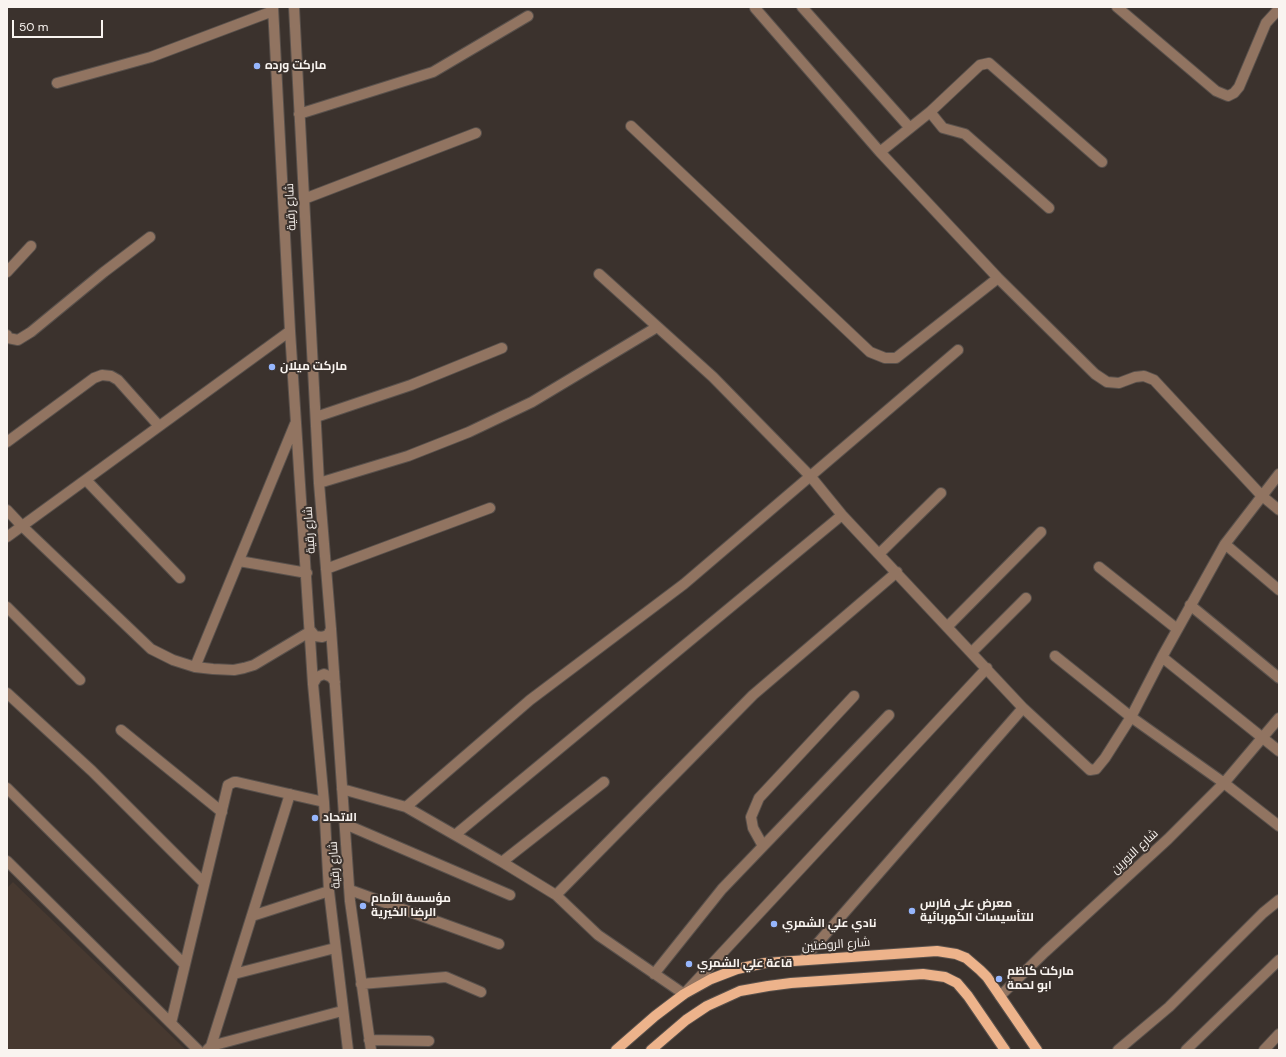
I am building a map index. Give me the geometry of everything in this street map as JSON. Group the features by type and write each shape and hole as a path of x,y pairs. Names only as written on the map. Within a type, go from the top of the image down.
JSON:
{"main road":[{"name":"شارع الروضتين","path":"616,1050 655,1016 684,994 711,979 737,969 765,963 929,951 945,951 966,958 973,963 987,977 1036,1050"},
{"path":"651,1050 686,1020 707,1006 740,991 791,983 923,974 945,977 962,989 1005,1050"}],"street":[{"name":"شارع رقية","path":"294,7 319,483 350,890 361,984 371,1050"},
{"path":"802,7 910,128"},
{"path":"1117,7 1216,91 1228,96 1234,94 1239,87 1266,23 1277,10 1279,10"},
{"path":"755,8 880,152 998,278 1095,374 1107,382 1119,383 1134,377 1144,376 1154,380 1261,495 1279,510"},
{"name":"شارع رقية","path":"273,9 290,331 311,631 313,684 324,802 329,891 342,1011 348,1050"},
{"path":"57,84 151,57 273,9"},
{"path":"299,114 433,72 528,16"},
{"path":"880,152 930,112 980,65 989,64 1102,162"},
{"path":"930,112 943,128 965,134 1049,208"},
{"path":"631,126 870,352 885,358 896,358 998,278"},
{"path":"304,200 476,133"},
{"path":"7,336 8,338 18,340 31,332 104,272 150,237"},
{"path":"7,272 31,246"},
{"path":"599,274 713,377 811,477 842,515 1024,708 1090,770 1096,769 1105,758 1131,717 1224,544 1279,474"},
{"path":"319,483 408,456 476,428 532,402 657,327"},
{"path":"7,537 290,331"},
{"path":"316,417 411,385 502,348"},
{"path":"406,807 530,700 684,584 958,350"},
{"path":"7,442 94,378 102,375 111,376 118,380 159,426"},
{"path":"195,667 297,420"},
{"path":"86,480 180,578"},
{"path":"879,554 941,493"},
{"path":"326,569 490,508"},
{"path":"7,510 151,648 165,657 195,667 234,670 254,665 311,631 315,636 322,638 328,635 331,629"},
{"path":"455,835 842,515"},
{"path":"948,626 1041,532"},
{"path":"1224,544 1279,590"},
{"path":"239,561 307,573"},
{"path":"1099,567 1177,629"},
{"path":"556,895 753,695 897,572"},
{"path":"972,652 1026,598"},
{"path":"1190,605 1279,678"},
{"path":"7,607 80,680"},
{"path":"1055,656 1131,717 1224,783 1279,826"},
{"path":"1162,657 1279,751"},
{"path":"342,789 406,807 502,862 556,895 598,935 684,994 987,668"},
{"path":"313,684 317,677 324,674 331,677 335,682"},
{"path":"7,693 92,771 204,883"},
{"path":"763,846 753,828 751,817 760,798 854,696"},
{"path":"803,960 1024,708"},
{"path":"654,974 722,889 889,716"},
{"name":"شارع النورين","path":"1000,996 1045,952 1168,839 1224,783 1279,718"},
{"path":"121,730 222,812"},
{"path":"171,1023 228,785 234,782 324,802"},
{"path":"502,862 604,782"},
{"path":"7,788 184,964"},
{"path":"209,1048 234,974 290,794"},
{"path":"345,824 510,895"},
{"path":"9,867 198,1050"},
{"path":"350,890 499,944"},
{"path":"252,916 329,891"},
{"path":"1118,1050 1169,1007 1279,900"},
{"path":"234,974 335,948"},
{"path":"1186,1050 1279,960"},
{"path":"361,984 446,977 481,992"},
{"path":"209,1048 342,1011"},
{"path":"1264,1050 1279,1034"},
{"path":"369,1040 429,1041"}],"shaded area":[{"path":"13,882 186,1050 7,1050 7,888"}],"place":[{"name":"ماركت ورده","path":"257,66"},
{"name":"ماركت ميلان","path":"272,367"},
{"name":"الاتحاد","path":"315,818"},
{"name":"مؤسسة الأمام الرضا الخيرية","path":"363,906"},
{"name":"معرض علي فارس للتأسيسات الكهربائية","path":"912,911"},
{"name":"نادي علي الشمري","path":"774,924"},
{"name":"قاعة علي الشمري","path":"689,964"},
{"name":"ماركت كاظم ابو لحمة","path":"999,979"}]}
